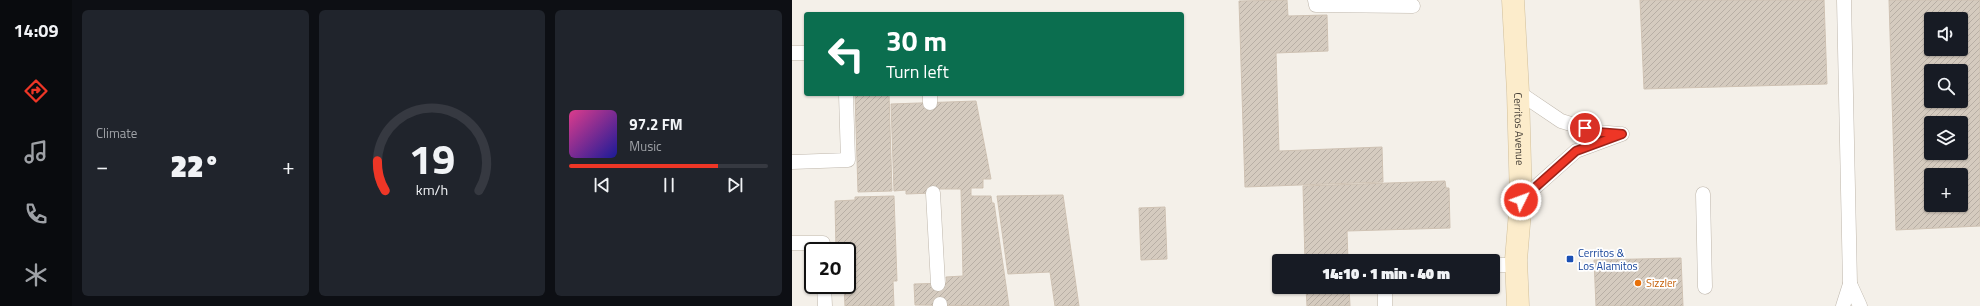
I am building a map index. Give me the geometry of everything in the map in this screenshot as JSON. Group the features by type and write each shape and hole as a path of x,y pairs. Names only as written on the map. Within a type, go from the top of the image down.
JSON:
{"main road":[{"name":"Cerritos Avenue","path":"1513,0 1518,92 1521,200 1516,265 1518,306"}],"lane":[{"path":"1315,0 1316,5 1413,6"},
{"path":"1843,306 1850,284 1844,0"},
{"path":"792,52 804,53"},
{"path":"1518,92 1561,121 1597,132 1622,134 1576,151 1521,200"},
{"path":"792,162 848,160 846,96"},
{"path":"933,193 938,284"},
{"path":"1703,194 1705,287"},
{"path":"792,243 804,243"},
{"path":"1500,266 1516,265"},
{"path":"1850,284 1860,306"},
{"path":"824,294 825,306"},
{"path":"1385,294 1386,306"}],"building":[{"path":"1287,0 1288,16 1327,15 1328,51 1276,53 1279,151 1382,147 1383,182 1245,187 1239,1"},
{"path":"1640,0 1824,0 1827,84 1644,89"},
{"path":"1889,0 1980,0 1980,226 1896,230"},
{"path":"855,96 889,96 892,191 858,192"},
{"path":"976,101 991,179 983,179 983,188 971,188 971,196 991,196 992,203 994,203 1009,306 915,305 914,284 947,283 946,277 963,276 961,189 939,189 939,193 906,194 906,190 894,191 891,104"},
{"path":"1445,181 1446,188 1449,188 1450,228 1347,231 1348,254 1305,254 1303,186"},
{"path":"1063,195 1079,306 1055,306 1050,272 1008,274 997,196"},
{"path":"894,196 897,281 893,281 894,306 845,306 844,294 856,294 856,242 836,242 835,201 855,200 855,197"},
{"path":"1165,207 1167,259 1141,260 1139,208"},
{"name":"Sizzler","path":"1681,258 1683,306 1596,306 1594,260"},
{"path":"1306,294 1349,294 1350,306 1307,306"}],"place":[{"name":"Cerritos & Los Alamitos","path":"1570,259"},
{"name":"Sizzler","path":"1638,283"}],"route":[{"path":"1521,200 1576,151 1622,134 1597,132 1585,128"}]}
